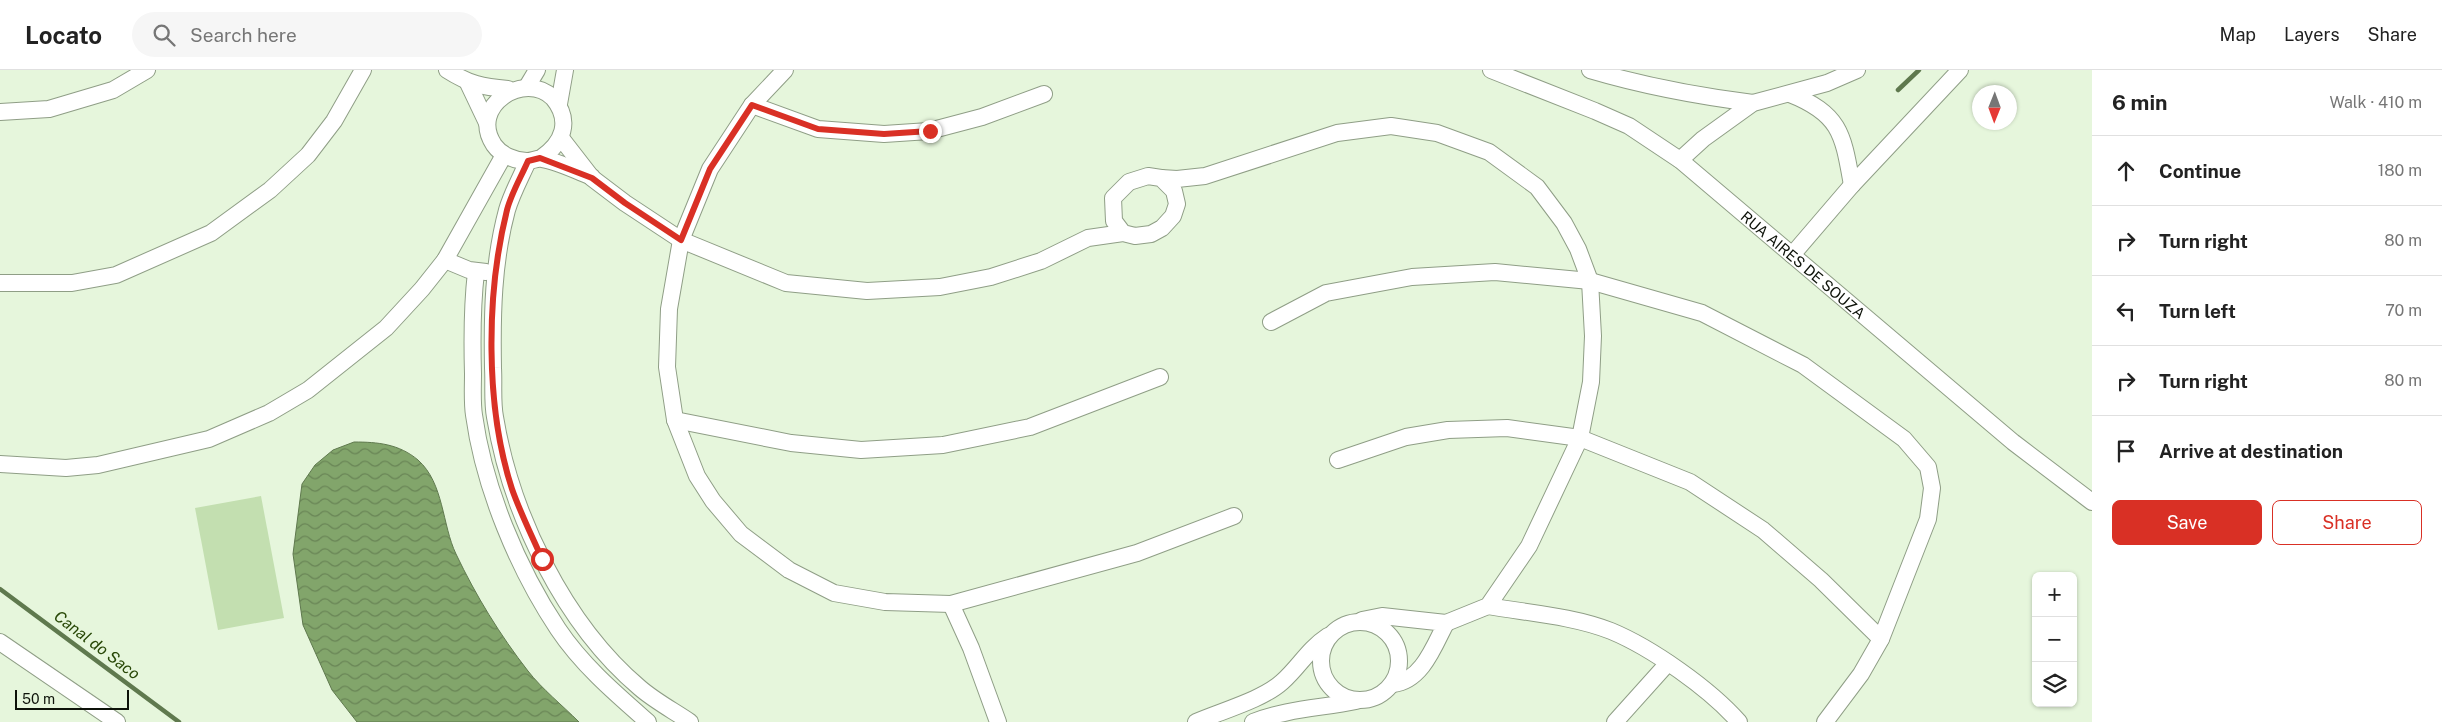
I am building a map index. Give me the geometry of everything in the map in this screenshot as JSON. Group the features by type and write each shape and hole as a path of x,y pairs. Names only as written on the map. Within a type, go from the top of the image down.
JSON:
{"street":[{"path":"0,112 49,109 113,90 147,70"},
{"path":"0,283 72,283 116,274 211,233 270,190 308,155 334,121 363,70"},
{"path":"447,70 468,83 485,87 508,89 528,85 540,88 550,94 559,104"},
{"path":"528,85 538,70"},
{"path":"565,70 559,104 563,127 560,138 553,150 534,160 508,209 495,272 492,309 495,416 512,489 542,559 570,606 600,647 640,689 690,722"},
{"path":"785,70 752,105 710,169 681,240 669,309 667,367 675,420 697,476 713,501 741,534 789,570 834,593 885,602 951,604 1137,553 1234,516"},
{"name":"RUA AIRES DE SOUZA","path":"1492,70 1595,110 1629,126 1680,160 2013,442 2092,502"},
{"path":"1590,70 1642,85 1702,97 1753,103 1827,84 1857,70"},
{"path":"1792,255 1852,185 1960,70"},
{"path":"468,83 487,123 489,135 495,146 504,155 516,160 534,160 592,178"},
{"path":"487,123 490,110 497,98 508,89"},
{"path":"752,105 818,129 884,134 930,131 982,117 1044,94"},
{"path":"1790,94 1814,103 1828,115 1842,135 1852,185"},
{"path":"1680,160 1703,139 1753,103"},
{"path":"1123,233 1114,220 1113,198 1129,182 1148,176 1177,179 1205,176 1337,133 1391,126 1437,133 1490,152 1537,187 1564,223 1578,249 1590,281 1593,336 1591,382 1580,438 1528,546 1488,606"},
{"path":"560,138 592,178 625,203 681,240 786,283 867,291 940,287 991,277 1041,261 1088,238 1123,233 1135,236 1151,234 1162,228 1173,216 1176,204 1174,191 1161,178"},
{"path":"0,464 66,468 98,465 209,439 269,413 308,390 386,328 445,260 504,155"},
{"path":"1176,204 1188,188 1205,176"},
{"path":"1088,238 1112,209"},
{"path":"445,260 476,272 495,272"},
{"path":"476,272 472,307 474,414 482,451 500,512 525,572 559,630 602,682 648,722"},
{"path":"1270,322 1326,293 1412,277 1495,272 1590,281 1702,313 1803,366 1904,439 1928,467 1932,488 1928,519 1881,639 1861,674 1825,722"},
{"path":"675,420 791,443 851,449 943,445 1030,427 1160,376"},
{"path":"1338,460 1406,437 1448,430 1507,428 1580,438 1690,482 1747,519 1763,530 1821,580 1881,639"},
{"path":"951,604 978,665 998,722"},
{"path":"1196,722 1269,692 1283,681 1312,647 1342,626 1382,616 1446,623 1488,606 1567,619 1611,631 1668,662 1728,710 1739,722"},
{"path":"1253,722 1291,711 1318,709 1378,697 1393,684 1398,672 1400,659 1393,641 1380,627 1368,622 1354,622"},
{"path":"1393,684 1404,682 1414,676 1430,653 1446,623"},
{"path":"1332,633 1324,644 1321,656 1321,669 1326,681 1340,694 1358,700"},
{"path":"0,642 117,722"},
{"path":"1615,722 1668,662"}],"shaded area":[{"path":"261,496 284,618 218,630 195,508"}],"water":[{"path":"354,442 380,443 396,447 411,455 427,469 438,492 451,543 489,615 534,678 579,722 357,722 332,690 303,625 293,554 302,484 315,465 333,450"}],"waterway":[{"path":"1898,90 1919,70"},
{"name":"Canal do Saco","path":"0,589 179,722"}],"route":[{"path":"542,559 512,489 495,416 492,309 495,272 508,209 528,161 540,158 592,178 625,203 681,240 710,169 752,105 818,129 884,134 930,131"}]}
